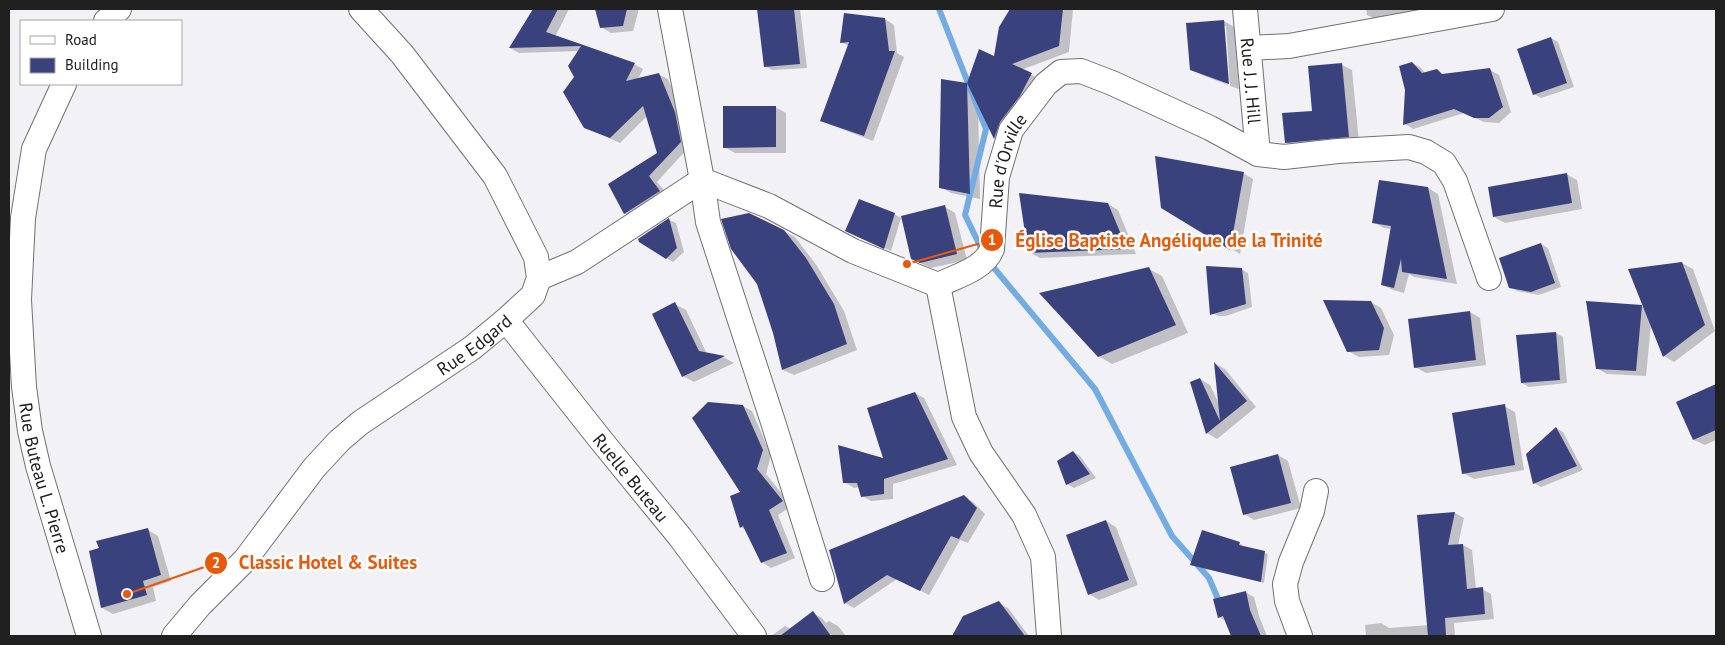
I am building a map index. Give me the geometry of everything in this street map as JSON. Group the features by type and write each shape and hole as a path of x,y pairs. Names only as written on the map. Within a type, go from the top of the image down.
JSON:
{"street":[{"path":"107,20 119,9"},
{"path":"361,9 402,54 495,176 536,257 540,278 577,262 702,180"},
{"path":"670,9 708,222 822,579"},
{"name":"Rue J. J. Hill","path":"1245,9 1258,154"},
{"path":"1249,48 1289,46 1492,9"},
{"name":"Rue d'Orville","path":"938,284 970,270 985,260 992,248 997,177 1011,130 1046,84 1061,72 1081,71 1112,83 1210,128 1258,154"},
{"name":"Rue Buteau L. Pierre","path":"64,85 34,149 23,218 19,300 24,387 30,431 38,466 89,636"},
{"path":"1258,154 1284,157 1338,151 1409,147 1426,152 1444,163 1455,181 1489,278"},
{"path":"702,180 769,206 853,251 938,284 964,417 981,453 1024,515 1043,557 1049,636"},
{"name":"Rue Edgard","path":"174,636 200,605 245,560 314,468 340,441 360,424 472,348 533,295 540,278"},
{"name":"Ruelle Buteau","path":"506,320 680,537 754,636"},
{"path":"1300,636 1287,601 1285,584 1312,511 1316,492"}],"building":[{"path":"533,9 558,9 546,32 635,63 626,81 659,73 675,112 681,142 649,176 660,191 624,214 608,184 657,153 643,106 610,138 584,128 563,92 574,77 568,66 581,46 509,48"},
{"path":"595,9 627,9 623,26 600,28"},
{"path":"757,9 794,9 800,64 764,67"},
{"path":"1010,9 1063,9 1059,46 1012,64 1032,73 1020,96 1000,122 994,139 967,83 979,49 994,56 999,27"},
{"path":"844,13 885,18 889,51 895,51 864,136 820,121 849,42 840,43"},
{"path":"1224,20 1229,84 1190,70 1186,23"},
{"path":"1551,37 1567,83 1533,95 1517,49"},
{"path":"1412,62 1422,73 1437,69 1442,74 1490,68 1503,107 1489,118 1474,118 1454,109 1403,125 1405,90 1399,66"},
{"path":"1342,63 1349,137 1285,143 1282,113 1312,111 1308,66"},
{"path":"941,79 967,83 970,194 939,188"},
{"path":"723,106 776,106 776,147 723,148"},
{"path":"1155,156 1244,172 1230,250 1161,208"},
{"path":"1567,173 1572,203 1493,217 1488,187"},
{"path":"1379,180 1428,187 1447,279 1402,272 1401,259 1394,288 1381,285 1391,226 1372,223"},
{"path":"1019,193 1108,203 1127,249 1028,253"},
{"path":"859,199 895,213 884,249 845,231"},
{"path":"945,205 957,254 920,263 911,259 901,216"},
{"path":"749,213 784,230 806,258 834,304 847,344 782,370 773,333 757,284 731,249 721,219"},
{"path":"669,218 677,248 666,259 639,242 638,239"},
{"path":"1541,243 1555,283 1531,292 1509,288 1499,258"},
{"path":"1682,262 1705,325 1663,357 1628,269"},
{"path":"1206,266 1242,268 1246,304 1210,315"},
{"path":"1149,267 1176,325 1098,357 1039,293"},
{"path":"1323,300 1371,301 1384,328 1379,350 1347,352"},
{"path":"1586,301 1642,305 1636,371 1596,369"},
{"path":"675,302 699,351 725,356 682,377 652,314"},
{"path":"1470,311 1476,360 1414,368 1408,319"},
{"path":"1556,332 1560,380 1521,383 1516,335"},
{"path":"1214,362 1247,401 1206,434 1190,382 1200,378 1220,421"},
{"path":"1716,384 1716,430 1693,440 1676,402"},
{"path":"915,392 948,459 884,479 884,494 861,497 857,483 843,483 838,445 883,458 867,408"},
{"path":"708,402 743,405 763,450 757,469 783,501 769,510 787,553 761,563 743,526 740,528 730,496 740,492 692,418"},
{"path":"1505,404 1515,465 1462,474 1452,413"},
{"path":"1556,427 1577,466 1533,484 1526,454"},
{"path":"1073,451 1090,474 1066,485 1057,461"},
{"path":"1278,454 1291,503 1243,515 1230,467"},
{"path":"964,495 977,508 959,539 951,536 920,591 887,575 844,604 829,550"},
{"path":"1455,512 1448,545 1463,544 1467,589 1483,587 1485,614 1445,618 1446,636 1428,636 1417,515"},
{"path":"1106,520 1129,580 1088,595 1066,535"},
{"path":"148,528 161,575 143,581 147,595 101,608 89,551 99,548 96,541"},
{"path":"1202,530 1240,542 1239,545 1265,551 1261,582 1190,565"},
{"path":"1246,591 1250,610 1261,636 1231,636 1223,616 1218,618 1213,599"},
{"path":"999,601 1025,636 952,636 963,616"},
{"path":"813,611 831,636 780,636"}],"waterway":[{"path":"939,9 986,129 965,215 984,254"},
{"path":"989,262 1095,389 1172,536 1209,578 1221,606"}],"place":[{"name":"Église Baptiste Angélique de la Trinité","path":"907,264"},
{"name":"Classic Hotel & Suites","path":"127,594"}]}
